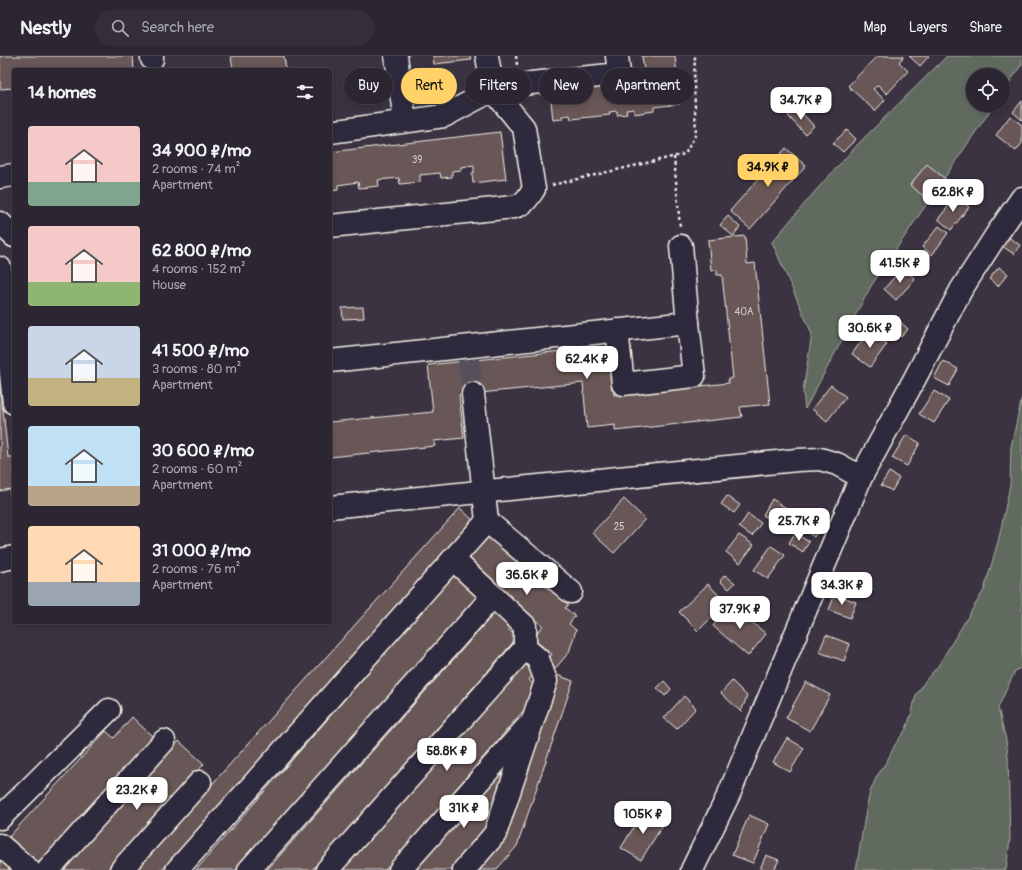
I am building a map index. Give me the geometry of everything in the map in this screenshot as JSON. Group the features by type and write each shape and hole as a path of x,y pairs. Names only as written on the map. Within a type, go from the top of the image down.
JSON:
{"street":[{"path":"396,56 405,121"},
{"path":"487,56 489,68"},
{"path":"531,84 619,74 617,56"},
{"path":"332,132 444,116 466,104"},
{"path":"332,226 514,207 526,201 534,189 524,128 504,104"},
{"path":"0,177 12,175"},
{"path":"692,870 729,794 861,477 961,290 1022,198"},
{"path":"0,223 12,234"},
{"path":"617,330 623,384 694,376 681,246"},
{"path":"0,268 12,385"},
{"path":"332,361 470,353 617,330 688,322"},
{"path":"473,394 487,521 571,592"},
{"path":"332,507 781,461 820,459 837,464 861,477"},
{"path":"177,870 487,521"},
{"path":"0,560 12,557"},
{"path":"327,870 525,648 525,626 453,559"},
{"path":"249,870 493,596"},
{"path":"464,870 495,834 546,681 538,659 525,648"},
{"path":"0,818 109,710"},
{"path":"400,870 533,720"},
{"path":"48,870 164,741"},
{"path":"121,870 200,782"},
{"path":"0,845 29,870"}],"path":[{"path":"534,189 685,154 696,134 694,83 695,56"},
{"path":"674,157 681,246"}],"green space":[{"path":"947,56 1022,56 1022,64 1010,82 1010,68 966,68 966,112 989,112 871,286 805,409 803,391 812,334 772,242 860,142"},
{"path":"1022,397 1022,667 1015,671 998,708 1006,740 1008,757 1010,839 1006,870 856,870 870,792 877,776 906,729 916,695 938,666 984,590 999,538 1010,485 1011,447"}],"building":[{"path":"0,56 133,56 134,68 12,68 12,88 0,89"},
{"path":"231,56 284,56 286,68 233,68"},
{"path":"433,56 470,56 471,60 434,64"},
{"path":"642,56 675,56 676,68 644,68"},
{"path":"877,56 904,56 899,62 908,71 887,94 878,85 873,89 885,100 875,111 848,86"},
{"path":"909,56 929,56 920,66"},
{"path":"601,76 601,104 680,104 654,107 654,111 634,114 634,109 626,110 627,114 617,115 617,111 609,112 610,115 571,119 570,115 562,116 562,119 553,120 551,104 593,104 593,77"},
{"path":"1022,101 1022,120 1013,112"},
{"path":"797,108 814,126 805,134 788,116"},
{"path":"1010,116 1022,125 1022,143 1016,151 996,135"},
{"path":"847,130 856,139 843,152 833,143"},
{"path":"500,132 506,179 473,183 472,173 474,173 474,165 461,167 461,170 452,171 452,177 441,178 440,173 420,175 420,182 400,184 399,178 378,180 379,186 359,188 358,182 338,185 338,190 332,191 332,152"},
{"path":"786,148 806,166 750,229 730,211"},
{"path":"927,164 949,182 932,203 910,185"},
{"path":"956,197 969,207 951,230 938,219"},
{"path":"728,216 740,227 733,236 720,225"},
{"path":"939,226 948,233 932,255 922,247"},
{"path":"745,236 747,264 755,263 770,404 740,407 742,417 615,431 615,425 587,428 583,383 459,395 464,438 434,441 435,446 332,457 332,422 433,412 428,365 581,349 582,356 609,353 614,395 729,383 728,379 733,378 722,275 717,275 717,270 711,271 708,240"},
{"path":"1008,237 1020,245 1014,254 1002,246"},
{"path":"903,267 915,279 896,300 884,289"},
{"path":"999,267 1008,274 998,286 989,279"},
{"path":"363,307 364,318 343,319 342,308"},
{"path":"894,316 908,329 901,337 887,324"},
{"path":"869,331 887,344 870,367 852,354"},
{"path":"943,361 958,369 949,386 934,378"},
{"path":"0,382 8,457 12,457 12,494 10,494 10,489 0,491"},
{"path":"831,385 846,397 827,421 812,409"},
{"path":"934,391 949,400 934,423 919,414"},
{"path":"906,435 920,443 907,466 892,458"},
{"path":"889,472 899,478 892,491 881,485"},
{"path":"727,496 740,505 734,513 721,504"},
{"path":"624,499 645,519 614,553 592,533"},
{"path":"772,499 791,511 781,526 763,515"},
{"path":"460,508 475,522 162,870 135,870"},
{"path":"748,514 761,523 752,536 739,527"},
{"path":"809,517 822,526 814,537 802,528"},
{"path":"795,533 809,542 803,552 789,543"},
{"path":"486,534 570,602 565,608 575,616 569,624 576,630 569,652 555,669 546,662 552,654 532,638 543,626 464,561"},
{"path":"739,535 754,545 740,563 726,552"},
{"path":"771,546 785,555 768,579 754,570"},
{"path":"454,574 480,597 241,870 196,870"},
{"path":"725,575 735,583 729,589 720,581"},
{"path":"708,584 726,603 698,631 679,612"},
{"path":"835,594 856,602 850,618 829,610"},
{"path":"731,604 766,634 748,656 713,626"},
{"path":"498,609 511,621 506,627 517,638 312,870 267,870"},
{"path":"826,635 850,644 844,661 819,652"},
{"path":"523,659 536,671 529,680 538,689 531,702 405,848 385,870 340,870"},
{"path":"557,675 573,681 517,846 496,870 472,870 500,838"},
{"path":"664,681 671,689 665,696 657,688"},
{"path":"732,681 747,696 741,712 721,693"},
{"path":"806,682 830,695 810,731 786,718"},
{"path":"684,696 696,708 677,729 664,718"},
{"path":"132,717 156,740 38,868 7,839 106,731 114,738"},
{"path":"787,738 804,748 790,772 773,762"},
{"path":"179,741 204,764 108,870 61,870"},
{"path":"501,764 508,770 504,786 482,814 494,824 455,870 411,870"},
{"path":"644,810 664,823 641,860 621,848"},
{"path":"749,815 769,824 753,863 732,855"},
{"path":"0,855 14,870 0,870"},
{"path":"766,855 779,860 774,870 760,869"}],"tunnel":[{"path":"469,360 473,394"}]}
